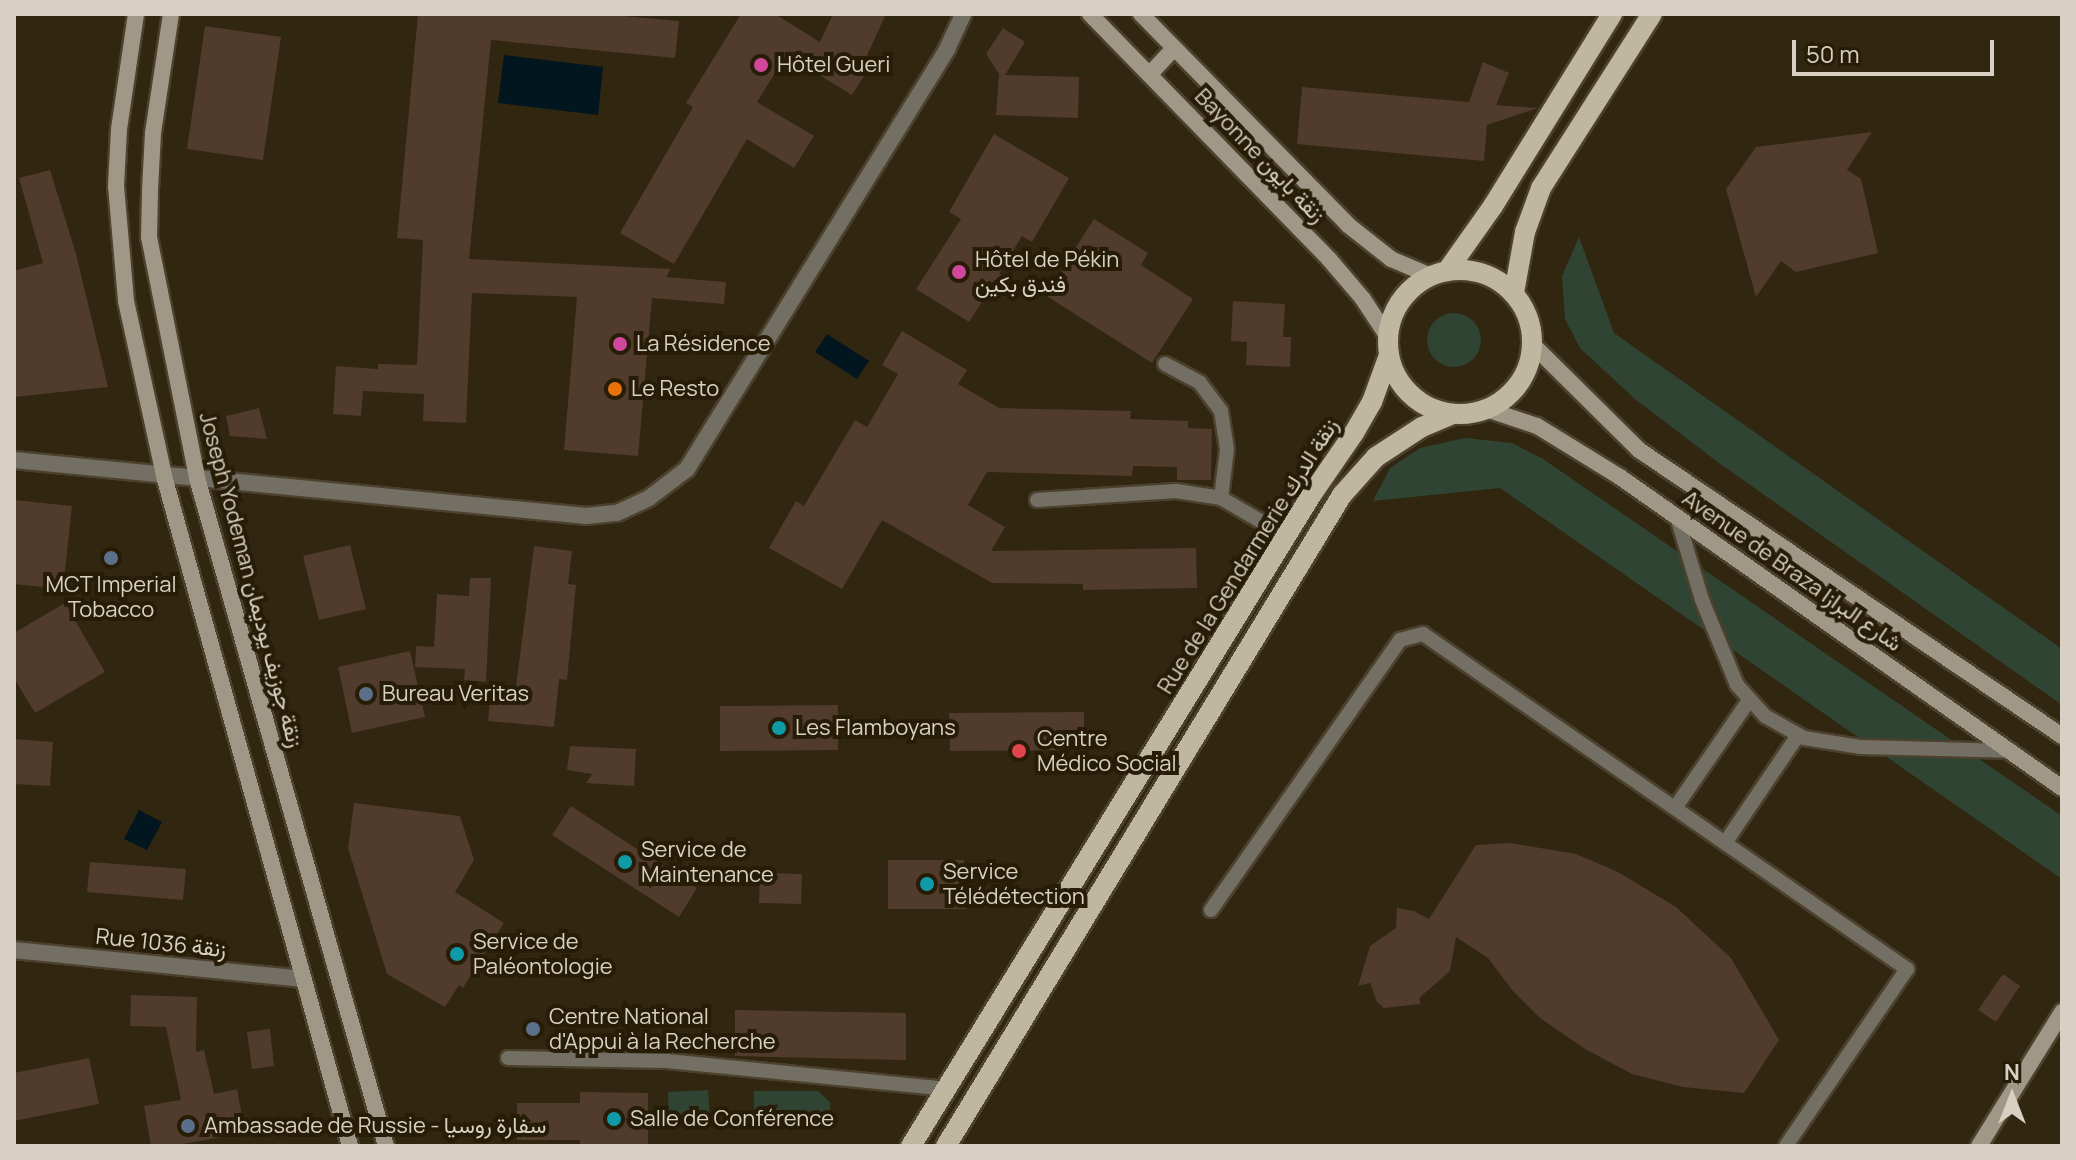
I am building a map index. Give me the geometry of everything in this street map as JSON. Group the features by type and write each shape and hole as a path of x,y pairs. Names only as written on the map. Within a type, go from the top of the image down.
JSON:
{"main road":[{"path":"136,14 119,129 116,186 118,244 126,301 164,476 350,1146"},
{"name":"Joseph Yodeman زنقة جوزيف يوديمان","path":"171,14 153,133 149,237 197,478 386,1146"},
{"name":"Bayonne زنقة بايون","path":"1090,14 1329,259 1363,299 1388,346"},
{"name":"Bayonne زنقة بايون","path":"1141,14 1370,245 1410,270 1439,274"},
{"path":"1453,414 1418,401 1395,373 1388,346 1396,307 1406,294 1439,274 1477,230 1612,14"},
{"path":"1514,293 1525,232 1541,188 1652,14"},
{"path":"1150,74 1174,48"},
{"path":"946,1146 1337,504 1376,457 1414,431 1453,414 1486,409 1505,399 1519,383 1529,365 1531,326 1514,293 1483,274 1439,274"},
{"name":"Avenue de Braza شارع البرازا","path":"1532,344 1639,450 2062,736"},
{"name":"Rue de la Gendarmerie زنقة الدرك","path":"911,1146 1286,536 1354,433 1372,402 1388,346"},
{"name":"Avenue de Braza شارع البرازا","path":"1486,409 1537,426 1677,517 2062,788"},
{"path":"1979,1146 2062,1012"}],"street":[{"path":"14,460 586,516 617,513 649,498 687,469 947,49 963,14"},
{"name":"Rue 1036 زنقة","path":"14,950 304,979"}],"lane":[{"path":"1165,364 1200,383 1221,411 1227,449 1221,498"},
{"path":"1037,500 1176,491 1221,498 1286,536"},
{"path":"1677,517 1702,600 1737,685 1765,716 1798,735 1861,747 2009,751"},
{"path":"1211,910 1400,640 1423,634 1907,969 1786,1146"},
{"path":"1675,808 1750,699"},
{"path":"1725,843 1798,735"},
{"path":"508,1058 667,1061 946,1089"}],"green space":[{"path":"1579,237 1614,333 2062,649 2062,705 1719,463 1635,399 1580,348 1565,319 1562,276"},
{"path":"1454,313 1473,321 1481,340 1473,359 1454,367 1435,359 1427,340 1435,321"},
{"path":"1465,438 1512,443 1543,459 2062,816 2062,879 1500,488 1373,501 1390,468 1420,448"},
{"path":"708,1090 710,1124 669,1126 668,1092"},
{"path":"754,1091 818,1091 830,1102 830,1113 823,1121 813,1125 754,1125"}],"water":[{"path":"504,55 603,67 598,115 498,103"},
{"path":"827,334 869,361 857,379 815,352"},
{"path":"139,810 162,822 147,850 124,839"}],"building":[{"path":"418,14 600,14 679,21 675,58 491,40 469,259 671,269 666,277 726,282 724,304 652,298 638,456 564,450 577,297 472,293 466,423 423,421 424,394 363,391 361,416 333,414 336,366 378,369 378,364 417,365 423,240 397,238"},
{"path":"741,14 775,14 820,42 833,14 886,14 862,66 868,70 852,95 786,55 757,102 814,136 794,168 747,139 674,264 620,233 693,107 686,103"},
{"path":"205,26 281,37 263,160 187,149"},
{"path":"1003,28 1025,42 1005,75 1079,77 1078,118 996,115 999,74 986,54"},
{"path":"1483,62 1509,73 1496,105 1538,108 1487,125 1484,161 1297,144 1302,87 1469,102"},
{"path":"1872,132 1847,170 1861,179 1878,253 1796,272 1781,261 1756,297 1726,189 1756,147"},
{"path":"994,134 1069,178 1032,242 1022,236 999,274 1008,279 995,300 987,294 969,322 916,289 961,219 949,212"},
{"path":"50,170 76,254 108,387 14,397 14,271 43,263 19,178"},
{"path":"1094,219 1148,253 1141,265 1193,299 1152,363 1045,295"},
{"path":"1233,301 1285,304 1283,337 1291,337 1290,367 1246,365 1247,342 1231,341"},
{"path":"902,331 967,370 958,384 999,408 1131,411 1130,419 1188,421 1188,428 1212,429 1211,480 1177,480 1177,467 1133,466 1132,476 987,472 968,505 1005,527 991,551 1196,548 1197,588 1083,590 1083,584 992,583 882,520 842,589 769,548 796,501 804,506 855,420 867,427 898,374 882,365"},
{"path":"259,408 267,439 230,436 226,416"},
{"path":"14,500 72,506 63,589 14,584"},
{"path":"350,545 366,609 319,620 303,556"},
{"path":"534,546 572,551 568,584 576,585 567,680 559,679 554,727 488,721 490,700 514,702"},
{"path":"470,578 491,578 486,682 464,680 465,669 415,667 416,646 434,647 437,594 469,596"},
{"path":"65,603 105,672 35,713 14,678 14,633"},
{"path":"410,651 425,717 352,733 338,667"},
{"name":"Les Flamboyans","path":"838,705 838,750 720,751 720,706"},
{"name":"Les Flamboyans","path":"1084,712 1084,750 950,751 949,713"},
{"path":"14,739 53,742 50,786 14,784"},
{"path":"570,746 636,749 634,786 586,783 592,774 567,770"},
{"path":"354,803 460,816 474,860 455,892 504,923 463,988 459,985 445,1007 387,974 348,848"},
{"name":"Service de Maintenance","path":"571,806 697,888 679,917 552,835"},
{"path":"1510,843 1576,854 1618,872 1676,907 1731,958 1779,1040 1744,1093 1683,1087 1632,1074 1585,1049 1540,1018 1512,990 1488,958 1456,937 1450,971 1419,998 1421,1004 1384,1008 1377,1002 1370,983 1358,986 1370,946 1396,928 1397,908 1414,911 1429,919 1476,845"},
{"name":"Service Télédétection","path":"888,860 964,860 966,909 888,909"},
{"path":"90,862 186,869 183,900 87,892"},
{"path":"760,873 802,874 801,904 759,903"},
{"path":"2003,974 2020,986 1996,1022 1978,1010"},
{"path":"131,995 197,997 196,1052 204,1050 214,1094 237,1089 245,1133 172,1146 151,1146 144,1106 181,1100 166,1027 130,1026"},
{"path":"735,1010 906,1013 906,1060 735,1056"},
{"path":"270,1029 274,1066 252,1069 247,1032"},
{"path":"89,1058 99,1104 14,1121 14,1073"},
{"name":"Salle de Conférence","path":"580,1092 648,1093 648,1146 580,1146 580,1140 517,1140 517,1103 580,1103"}],"place":[{"name":"Hôtel Gueri","path":"761,65"},
{"name":"Hôtel de Pékin فندق بكين","path":"959,272"},
{"name":"La Résidence","path":"620,344"},
{"name":"Le Resto","path":"615,389"},
{"name":"MCT Imperial Tobacco","path":"111,558"},
{"name":"Bureau Veritas","path":"366,694"},
{"name":"Les Flamboyans","path":"779,728"},
{"name":"Centre Médico Social","path":"1019,751"},
{"name":"Service de Maintenance","path":"625,862"},
{"name":"Service Télédétection","path":"927,884"},
{"name":"Service de Paléontologie","path":"457,954"},
{"name":"Centre National d'Appui à la Recherche","path":"533,1029"},
{"name":"Salle de Conférence","path":"614,1119"},
{"name":"Ambassade de Russie - سفارة روسيا","path":"188,1126"}]}
